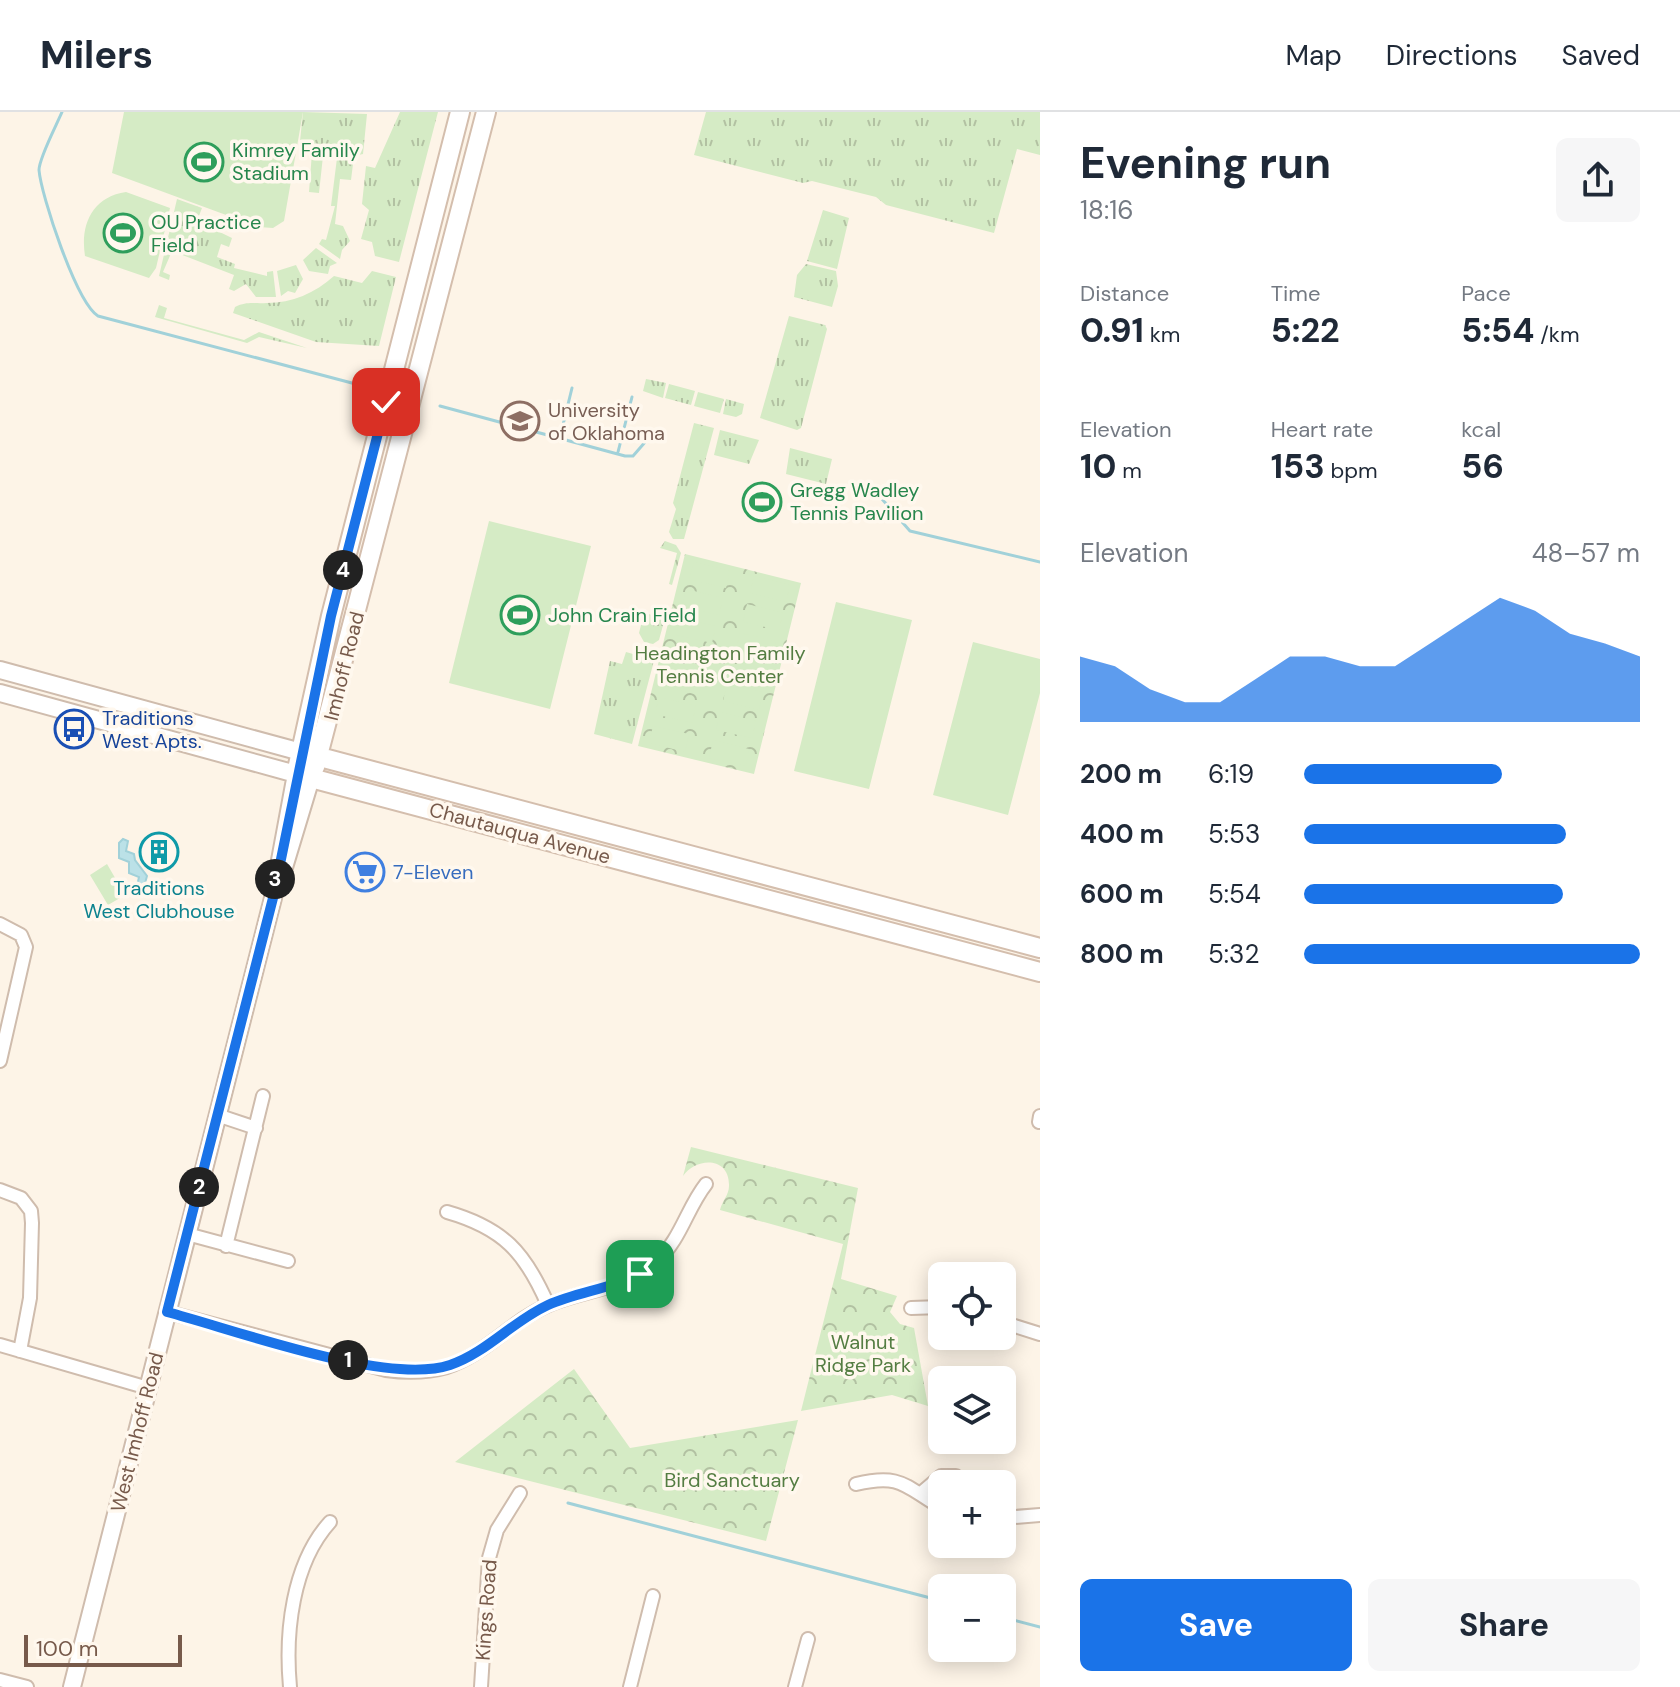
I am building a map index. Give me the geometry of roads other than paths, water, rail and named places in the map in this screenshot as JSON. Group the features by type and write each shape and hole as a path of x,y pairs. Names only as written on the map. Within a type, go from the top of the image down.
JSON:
{"main road":[{"name":"Imhoff Road","path":"304,776 301,752 331,616 460,112"},
{"name":"Imhoff Road","path":"304,776 320,757 486,112"},
{"name":"Chautauqua Avenue","path":"301,752 1039,944"},
{"name":"Chautauqua Avenue","path":"304,776 1036,971"}],"street":[{"name":"Chautauqua Avenue","path":"0,670 301,752"},
{"name":"Chautauqua Avenue","path":"0,693 304,776"},
{"name":"Imhoff Road","path":"273,898 304,776"},
{"name":"West Imhoff Road","path":"72,1687 273,898"},
{"path":"0,924 24,938 26,956 0,1059"},
{"path":"1036,971 1039,944"},
{"path":"226,1246 263,1096"},
{"path":"217,1115 256,1128"},
{"path":"167,1312 369,1366 410,1373 460,1362 548,1305 617,1285 640,1274 667,1251 693,1200 706,1184"},
{"path":"0,1190 21,1198 32,1216 30,1298 20,1351"},
{"path":"447,1212 484,1224 509,1242 529,1268 548,1305"},
{"path":"187,1234 288,1261"},
{"path":"911,1308 928,1307"},
{"path":"1016,1326 1040,1334"},
{"path":"0,1345 148,1388"},
{"path":"856,1484 887,1479 906,1484 928,1498"},
{"path":"921,1493 928,1487"},
{"name":"Kings Road","path":"481,1687 489,1558 497,1530 520,1493"},
{"path":"1016,1517 1040,1515"},
{"path":"290,1687 286,1654 290,1619 311,1543 330,1522"},
{"path":"630,1687 653,1596"},
{"path":"795,1687 808,1639"},
{"path":"0,1680 27,1687"}],"water":[{"path":"123,839 128,841 126,851 134,854 147,876 143,890 137,886 139,877 129,873 129,862 119,858 119,843"}],"waterway":[{"path":"62,112 40,165 41,183 70,270 89,307 98,316 367,387"},
{"path":"560,437 572,388"},
{"path":"618,452 632,397"},
{"path":"440,406 625,456 633,456 653,433"},
{"path":"875,491 910,531 1040,562"},
{"path":"568,1503 928,1597"},
{"path":"1016,1621 1040,1627"}],"place":[{"name":"Kimrey Family Stadium","path":"204,162"},
{"name":"OU Practice Field","path":"123,233"},
{"name":"University of Oklahoma","path":"520,421"},
{"name":"Gregg Wadley Tennis Pavilion","path":"762,502"},
{"name":"John Crain Field","path":"520,615"},
{"name":"Traditions West Apts.","path":"74,729"},
{"name":"Traditions West Clubhouse","path":"159,852"},
{"name":"7-Eleven","path":"365,872"}],"park label":[{"name":"Headington Family Tennis Center","path":"720,664"},
{"name":"Walnut Ridge Park","path":"863,1354"},
{"name":"Bird Sanctuary","path":"732,1480"}]}
